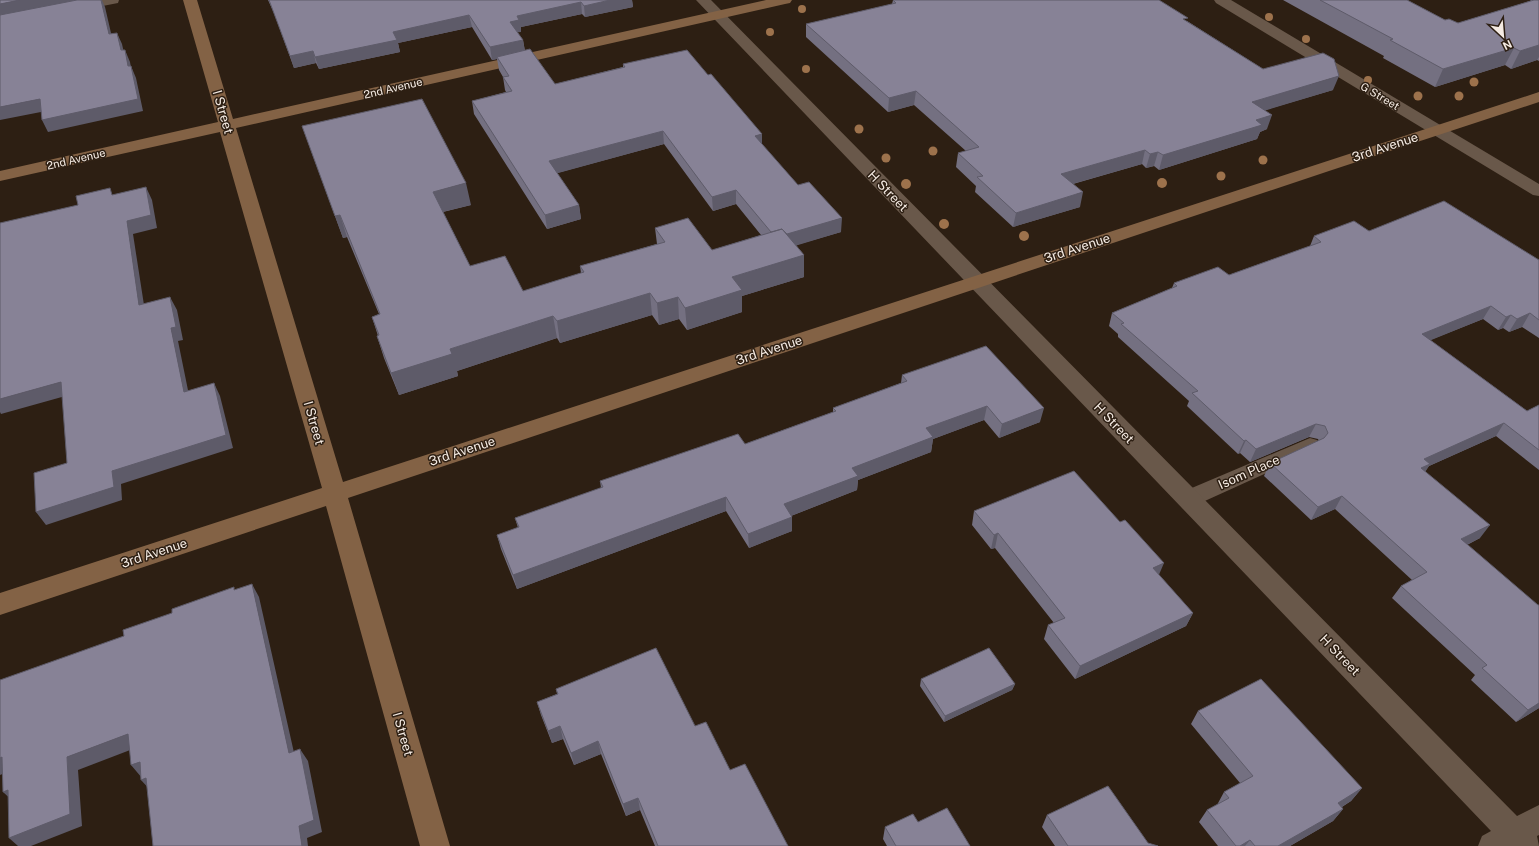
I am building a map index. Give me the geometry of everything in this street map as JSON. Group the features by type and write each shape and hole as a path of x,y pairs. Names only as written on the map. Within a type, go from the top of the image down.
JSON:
{"street":[{"name":"I Street","path":"190,0 435,846"},
{"name":"2nd Avenue","path":"0,176 227,125 710,8 785,0"},
{"name":"G Street","path":"1221,0 1539,191"},
{"name":"H Street","path":"710,8 1188,499 1511,842"},
{"name":"3rd Avenue","path":"0,604 1539,97"},
{"path":"1511,842 1539,819"}],"lane":[{"path":"68,9 113,0"},
{"name":"Isom Place","path":"1188,499 1310,445"}],"building":[{"path":"0,0 20,0 0,4"},
{"path":"77,0 101,0 109,34 117,33 121,50 125,50 128,66 131,66 138,99 42,120 40,99 0,107 0,15"},
{"path":"269,0 610,0 584,6 581,2 517,16 519,20 510,22 523,40 490,47 469,15 393,32 397,40 315,57 313,51 290,56"},
{"path":"893,0 1159,0 1188,18 1183,19 1263,69 1323,53 1334,59 1339,76 1252,102 1272,115 1256,120 1262,125 1163,155 1158,152 1150,154 1145,150 1061,174 1083,192 1016,213 977,177 983,176 958,153 979,147 916,91 889,98 806,24 896,3"},
{"path":"1320,0 1407,0 1445,20 1449,19 1458,23 1534,0 1539,0 1539,45 1520,51 1514,48 1443,69 1390,40 1393,39"},
{"path":"530,49 555,84 625,67 623,64 687,50 708,75 711,74 762,134 755,136 798,185 809,182 842,218 787,234 782,229 771,232 736,190 712,197 663,131 549,161 579,205 545,215 472,101 512,91 503,77 509,76 497,57"},
{"path":"422,99 466,183 433,192 470,266 505,256 523,291 584,272 580,266 665,242 655,228 688,218 712,250 782,229 804,255 732,277 742,290 685,308 678,297 657,303 650,293 557,321 553,316 450,349 452,354 391,373 377,336 379,335 372,317 380,314 340,215 335,216 302,126"},
{"path":"146,187 151,215 127,221 139,305 170,297 176,327 171,328 184,392 214,383 226,435 112,471 114,487 36,512 34,473 67,463 61,382 0,399 0,223 78,205 76,196 110,188 112,195"},
{"path":"1444,201 1539,260 1539,320 1530,313 1517,319 1511,315 1506,317 1491,306 1422,334 1527,411 1539,405 1539,450 1504,423 1424,459 1430,464 1421,468 1490,525 1461,539 1539,605 1539,703 1528,710 1482,668 1487,665 1401,586 1427,572 1342,496 1318,507 1270,463 1324,438 1328,433 1325,426 1316,424 1256,449 1246,440 1244,441 1192,393 1198,391 1121,324 1124,323 1112,313 1177,286 1174,283 1218,267 1229,275 1321,242 1314,236 1354,221 1369,231"},
{"path":"986,346 1044,408 1002,424 987,406 926,428 933,437 852,468 858,476 784,504 792,517 748,534 726,497 513,575 497,535 519,527 515,518 603,487 600,481 738,434 745,444 836,411 833,408 907,381 902,375"},
{"path":"1074,471 1120,522 1125,520 1164,563 1153,568 1193,613 1080,666 1048,625 1065,618 998,533 994,535 974,511"},
{"path":"252,584 289,753 300,749 314,820 299,826 302,846 153,846 146,778 141,780 140,762 131,765 128,734 67,757 70,814 9,838 8,790 3,792 2,757 0,758 0,680 124,636 123,630 172,613 172,609 234,587 234,590"},
{"path":"656,648 695,726 706,722 730,770 745,764 788,846 658,846 638,798 623,804 598,741 571,753 560,726 548,731 537,702 558,694 556,689"},
{"path":"989,648 1015,684 945,716 921,679"},
{"path":"1261,679 1362,788 1338,803 1343,809 1278,846 1255,846 1250,840 1240,846 1236,846 1207,810 1229,798 1224,792 1253,776 1198,711"},
{"path":"1108,786 1148,843 1158,846 1068,846 1047,815"},
{"path":"947,808 970,846 896,846 885,827 913,814 918,822"}]}
